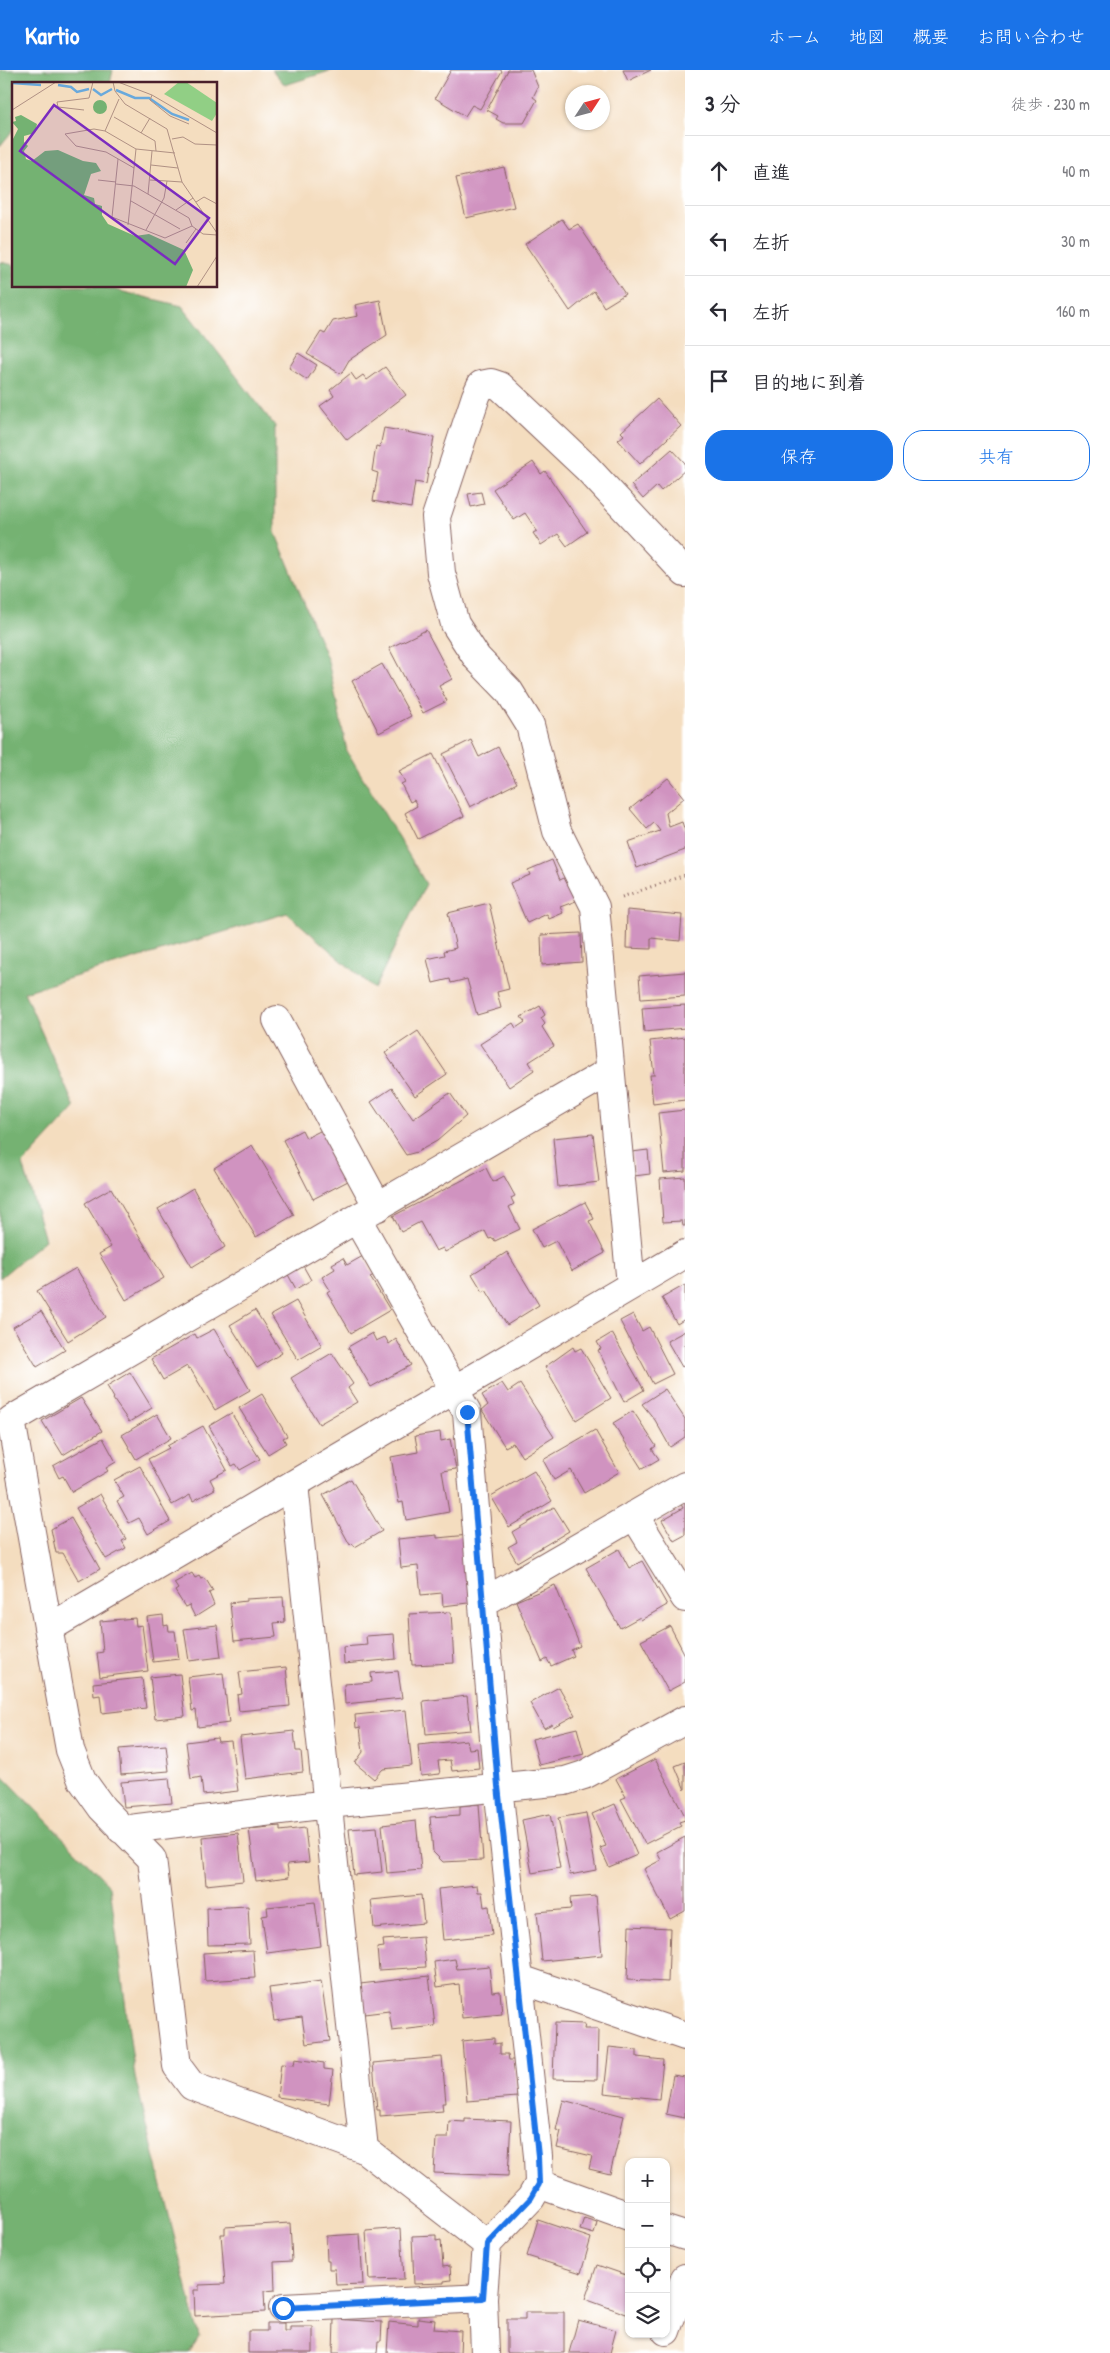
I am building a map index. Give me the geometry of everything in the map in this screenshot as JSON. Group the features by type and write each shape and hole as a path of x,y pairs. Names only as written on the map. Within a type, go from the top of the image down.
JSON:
{"street":[{"path":"631,1286 595,907 557,831 530,724 509,691 478,658 455,624 441,573 436,517 476,396 482,385 491,383 500,386 587,468 685,573"},
{"path":"277,1020 367,1213 467,1412 498,1786 520,1979 538,2156 539,2184 531,2198 487,2244 483,2298 485,2353"},
{"path":"487,2244 364,2149 192,2086 177,2066 152,1859 102,1808 82,1780 70,1750 11,1420 610,1071"},
{"path":"49,1628 685,1254"},
{"path":"294,1484 364,2149"},
{"path":"484,1602 685,1486"},
{"path":"634,1515 685,1598"},
{"path":"122,1830 328,1804 565,1781 584,1775 685,1720"},
{"path":"520,1979 685,2036"},
{"path":"539,2184 625,2215"},
{"path":"670,2231 685,2236"},
{"path":"670,2320 685,2278"},
{"path":"283,2308 483,2298"},
{"path":"658,2353 664,2338"}],"path":[{"path":"595,907 685,875"}],"green space":[{"path":"0,70 113,70 110,82 12,82 12,131 0,146"},
{"path":"272,70 333,70 285,85"},
{"path":"0,262 12,265 12,288 107,288 182,306 275,426 275,532 328,661 347,751 426,884 374,989 287,913 24,992 75,1108 23,1164 45,1240 0,1278"},
{"path":"0,1773 110,1886 135,2077 199,2337 189,2353 0,2353"}],"building":[{"path":"451,70 502,71 480,109 472,105 465,116 435,98"},
{"path":"508,70 531,70 538,87 533,97 537,100 524,123 503,123 496,119 498,116 487,110"},
{"path":"623,70 651,70 628,81"},
{"path":"504,167 514,207 466,218 456,178"},
{"path":"562,219 569,229 578,224 625,294 604,307 594,291 570,311 525,244"},
{"path":"380,300 387,335 349,360 341,374 307,354 321,332 325,334 333,321 358,316 355,305"},
{"path":"298,353 317,365 307,380 289,368"},
{"path":"385,367 406,395 347,440 320,406 334,396 330,390 351,373 356,380 363,375 367,380"},
{"path":"657,399 681,426 640,464 618,440 624,435 621,432"},
{"path":"384,428 434,437 426,484 415,482 411,508 373,501 378,473 372,471 376,446 380,447"},
{"path":"672,449 685,463 685,470 661,491 657,486 643,499 631,485"},
{"path":"533,462 541,474 545,471 587,532 567,546 558,534 541,545 533,533 537,531 525,513 514,520 493,489"},
{"path":"481,492 484,504 471,507 468,494"},
{"path":"426,630 452,679 439,686 447,701 423,713 389,648"},
{"path":"382,664 411,716 379,733 352,681"},
{"path":"471,740 479,757 498,747 517,783 470,807 443,754"},
{"path":"433,754 464,816 418,839 405,813 417,806 414,800 410,802 401,784 405,782 399,771"},
{"path":"668,778 684,798 666,813 669,827 682,822 685,831 685,850 637,868 628,842 660,831 654,823 647,829 630,809"},
{"path":"552,860 560,880 566,877 576,901 560,907 563,913 549,919 547,914 527,923 510,883 530,875 528,870"},
{"path":"489,903 509,989 497,992 501,1008 477,1015 467,979 451,983 450,979 433,983 427,959 445,955 444,951 456,948 448,913"},
{"path":"627,910 682,915 680,941 651,938 651,949 626,948"},
{"path":"581,933 582,962 542,965 541,935"},
{"path":"685,972 685,996 641,999 639,976"},
{"path":"685,1005 685,1028 644,1032 642,1008"},
{"path":"540,1006 545,1015 541,1018 545,1024 542,1027 554,1046 529,1062 534,1070 509,1087 480,1044 513,1023 516,1028 525,1022 521,1017"},
{"path":"418,1031 447,1074 415,1096 385,1053"},
{"path":"685,1037 685,1100 653,1104 650,1075 654,1075 650,1041"},
{"path":"392,1088 413,1119 450,1093 466,1116 437,1141 417,1152 406,1155 371,1102"},
{"path":"685,1110 685,1171 664,1173 658,1113"},
{"path":"302,1130 306,1138 322,1130 348,1181 313,1199 283,1140"},
{"path":"593,1134 599,1182 558,1187 553,1138"},
{"path":"252,1145 294,1215 256,1237 214,1168"},
{"path":"648,1150 650,1174 634,1176 632,1152"},
{"path":"486,1168 493,1182 504,1176 515,1196 511,1198 514,1204 509,1207 520,1229 495,1241 493,1238 489,1239 485,1231 445,1252 443,1248 436,1251 420,1222 401,1232 393,1216"},
{"path":"685,1177 685,1226 683,1226 682,1221 663,1222 660,1179"},
{"path":"111,1188 164,1278 126,1300 99,1254 111,1247 85,1203"},
{"path":"193,1188 225,1247 192,1267 158,1209"},
{"path":"585,1202 594,1219 589,1221 605,1253 572,1271 556,1241 542,1248 532,1229"},
{"path":"507,1252 539,1305 507,1325 486,1290 483,1292 472,1274"},
{"path":"363,1256 374,1275 370,1277 390,1310 351,1333 327,1292 330,1290 322,1277 335,1269 332,1264 343,1258 347,1265"},
{"path":"301,1262 311,1280 296,1289 286,1271"},
{"path":"76,1268 106,1317 68,1341 37,1291"},
{"path":"685,1285 685,1319 677,1324 662,1298"},
{"path":"296,1301 322,1346 298,1360 271,1315"},
{"path":"255,1310 282,1353 257,1368 230,1325"},
{"path":"41,1311 65,1350 37,1367 13,1327"},
{"path":"633,1314 642,1331 649,1327 673,1374 653,1384 620,1321"},
{"path":"214,1329 250,1390 215,1410 190,1368 188,1369 187,1366 163,1380 151,1359 195,1334 197,1338"},
{"path":"685,1331 685,1365 682,1367 667,1341"},
{"path":"372,1333 376,1341 385,1337 389,1344 396,1339 411,1365 371,1387 348,1347"},
{"path":"612,1333 644,1390 624,1402 598,1350 601,1349 597,1342"},
{"path":"573,1347 575,1351 581,1348 611,1398 576,1420 545,1367"},
{"path":"332,1353 353,1384 348,1388 357,1402 319,1424 291,1378"},
{"path":"130,1372 152,1408 129,1422 113,1399 107,1386"},
{"path":"502,1383 508,1392 520,1384 554,1437 522,1457 513,1443 505,1447 482,1410 488,1405 482,1395"},
{"path":"665,1389 685,1419 685,1437 670,1447 655,1420 642,1404"},
{"path":"262,1394 287,1436 283,1438 286,1443 268,1454 239,1408"},
{"path":"81,1398 102,1431 63,1455 42,1421"},
{"path":"633,1411 656,1446 652,1449 659,1459 642,1469 613,1423"},
{"path":"231,1413 260,1459 240,1470 236,1464 232,1466 209,1426"},
{"path":"157,1414 171,1438 136,1459 122,1435"},
{"path":"203,1426 227,1470 210,1479 215,1489 193,1501 190,1495 172,1505 148,1459"},
{"path":"595,1430 619,1472 584,1493 571,1470 554,1480 543,1460"},
{"path":"440,1432 441,1441 450,1439 456,1469 442,1471 449,1512 406,1520 403,1502 399,1503 391,1457 418,1452 415,1436"},
{"path":"103,1438 116,1462 106,1468 108,1471 72,1492 63,1476 59,1478 53,1466"},
{"path":"140,1466 170,1521 148,1534 139,1518 129,1523 117,1501 124,1497 114,1480"},
{"path":"534,1471 552,1501 509,1527 491,1496"},
{"path":"351,1479 382,1531 355,1547 352,1543 350,1545 323,1495"},
{"path":"100,1494 126,1539 122,1541 126,1548 106,1559 76,1508"},
{"path":"685,1502 685,1535 674,1541 662,1520 683,1508 681,1504"},
{"path":"554,1507 569,1531 517,1562 508,1547 517,1542 512,1532"},
{"path":"71,1518 100,1569 79,1581 63,1553 56,1553 51,1529"},
{"path":"437,1535 437,1538 469,1535 476,1602 443,1606 442,1593 421,1595 418,1566 401,1568 398,1539"},
{"path":"619,1549 629,1568 642,1561 667,1605 641,1620 640,1617 620,1628 586,1568"},
{"path":"192,1573 195,1578 199,1576 207,1581 213,1591 209,1593 214,1605 195,1617 189,1605 185,1607 175,1591 178,1589 174,1583"},
{"path":"555,1585 580,1646 571,1650 574,1656 551,1666 547,1659 542,1662 516,1601"},
{"path":"283,1597 285,1622 274,1623 276,1637 234,1641 230,1603 246,1601 246,1599"},
{"path":"451,1612 454,1663 412,1665 409,1614"},
{"path":"163,1615 164,1626 168,1625 169,1631 175,1631 179,1659 153,1662 147,1617"},
{"path":"135,1618 136,1626 142,1625 148,1671 100,1677 97,1653 103,1652 100,1621"},
{"path":"217,1625 221,1657 189,1661 184,1629"},
{"path":"670,1626 685,1655 685,1682 668,1691 641,1641"},
{"path":"394,1634 396,1659 344,1664 343,1647 367,1645 366,1636"},
{"path":"286,1667 290,1706 239,1711 237,1695 242,1694 239,1672"},
{"path":"398,1671 402,1698 345,1704 344,1684 372,1682 371,1673"},
{"path":"223,1673 229,1723 198,1727 196,1710 192,1711 188,1677"},
{"path":"180,1674 185,1716 155,1719 150,1677"},
{"path":"142,1678 146,1708 102,1713 100,1695 94,1696 93,1683"},
{"path":"559,1687 575,1715 553,1727 552,1724 544,1728 530,1703"},
{"path":"467,1696 471,1730 426,1734 423,1701"},
{"path":"406,1710 412,1766 383,1769 374,1779 355,1763 363,1752 360,1727 356,1728 355,1715"},
{"path":"577,1728 584,1754 539,1765 532,1739"},
{"path":"294,1731 296,1751 301,1751 303,1772 245,1779 240,1737"},
{"path":"217,1738 218,1742 231,1741 238,1791 203,1795 201,1777 191,1779 186,1742"},
{"path":"467,1740 469,1749 477,1748 479,1768 452,1771 450,1760 438,1761 440,1774 421,1776 418,1745"},
{"path":"166,1745 169,1771 121,1775 119,1749"},
{"path":"655,1759 685,1816 685,1820 679,1822 681,1826 645,1844 621,1799 626,1797 616,1779"},
{"path":"685,1762 685,1790 675,1766"},
{"path":"169,1778 172,1803 124,1807 121,1782"},
{"path":"479,1804 483,1860 443,1862 433,1852 430,1817 460,1815 460,1806"},
{"path":"615,1804 637,1855 609,1867 600,1848 606,1846 592,1814"},
{"path":"586,1813 596,1870 570,1875 558,1818"},
{"path":"550,1814 560,1868 532,1873 522,1820"},
{"path":"416,1821 421,1870 387,1873 382,1825"},
{"path":"280,1826 280,1831 305,1828 309,1862 287,1864 289,1877 256,1881 249,1829"},
{"path":"377,1827 382,1872 354,1875 349,1829"},
{"path":"238,1833 243,1881 206,1885 202,1837"},
{"path":"685,1837 685,1911 670,1919 644,1869 661,1860 657,1852"},
{"path":"477,1885 478,1892 482,1892 484,1907 489,1906 492,1935 443,1940 438,1889"},
{"path":"421,1895 424,1923 374,1928 371,1900"},
{"path":"596,1896 602,1955 542,1961 537,1912 571,1909 570,1898"},
{"path":"315,1902 321,1946 267,1953 262,1916 268,1915 267,1907"},
{"path":"248,1906 250,1944 208,1945 207,1908"},
{"path":"629,1926 670,1928 668,1982 627,1980"},
{"path":"423,1937 426,1967 379,1970 377,1948 384,1947 383,1940"},
{"path":"253,1950 255,1978 205,1981 203,1953"},
{"path":"455,1959 457,1969 489,1966 492,1992 500,1991 502,2014 462,2018 459,1984 437,1987 434,1962"},
{"path":"429,1976 435,2026 392,2031 389,2011 364,2014 360,1984"},
{"path":"321,1981 330,2041 306,2044 302,2017 274,2021 269,1988"},
{"path":"555,2023 585,2024 584,2029 598,2029 597,2080 553,2079"},
{"path":"494,2038 494,2044 500,2043 500,2054 508,2054 509,2060 514,2060 517,2097 467,2101 462,2041"},
{"path":"609,2047 637,2050 637,2057 663,2060 659,2099 604,2093"},
{"path":"442,2057 446,2103 442,2103 443,2111 380,2116 380,2110 377,2110 373,2063"},
{"path":"295,2059 324,2063 324,2069 333,2070 329,2104 277,2097 281,2064 294,2065"},
{"path":"673,2075 685,2077 685,2118 666,2114"},
{"path":"563,2100 624,2116 610,2174 589,2169 592,2156 557,2148 561,2131 556,2130"},
{"path":"465,2119 511,2121 508,2176 434,2173 436,2138 448,2138 449,2121 465,2122"},
{"path":"584,2218 597,2222 594,2234 580,2230"},
{"path":"538,2220 591,2238 581,2273 527,2256"},
{"path":"290,2223 292,2261 274,2262 275,2290 264,2291 265,2312 195,2316 194,2290 199,2290 199,2285 225,2284 221,2234 225,2234 225,2227"},
{"path":"401,2228 404,2279 369,2280 366,2231"},
{"path":"360,2234 363,2284 336,2285 335,2269 329,2269 329,2261 327,2261 326,2236"},
{"path":"436,2235 436,2241 441,2240 443,2267 450,2266 451,2280 444,2281 444,2283 414,2284 412,2236"},
{"path":"597,2265 625,2275 625,2314 585,2299"},
{"path":"525,2312 564,2312 564,2353 507,2353 507,2319 525,2319"},
{"path":"418,2318 435,2320 434,2329 461,2331 460,2353 387,2353 389,2322 418,2325"},
{"path":"334,2319 382,2322 381,2341 378,2341 377,2353 333,2353"},
{"path":"578,2320 616,2330 610,2353 569,2353"},
{"path":"267,2323 284,2323 284,2331 290,2331 290,2327 313,2327 313,2353 248,2353 248,2331 267,2331"}],"route":[{"path":"283,2308 483,2298 487,2244 531,2198 539,2184 538,2156 520,1979 498,1786 467,1412"}]}
